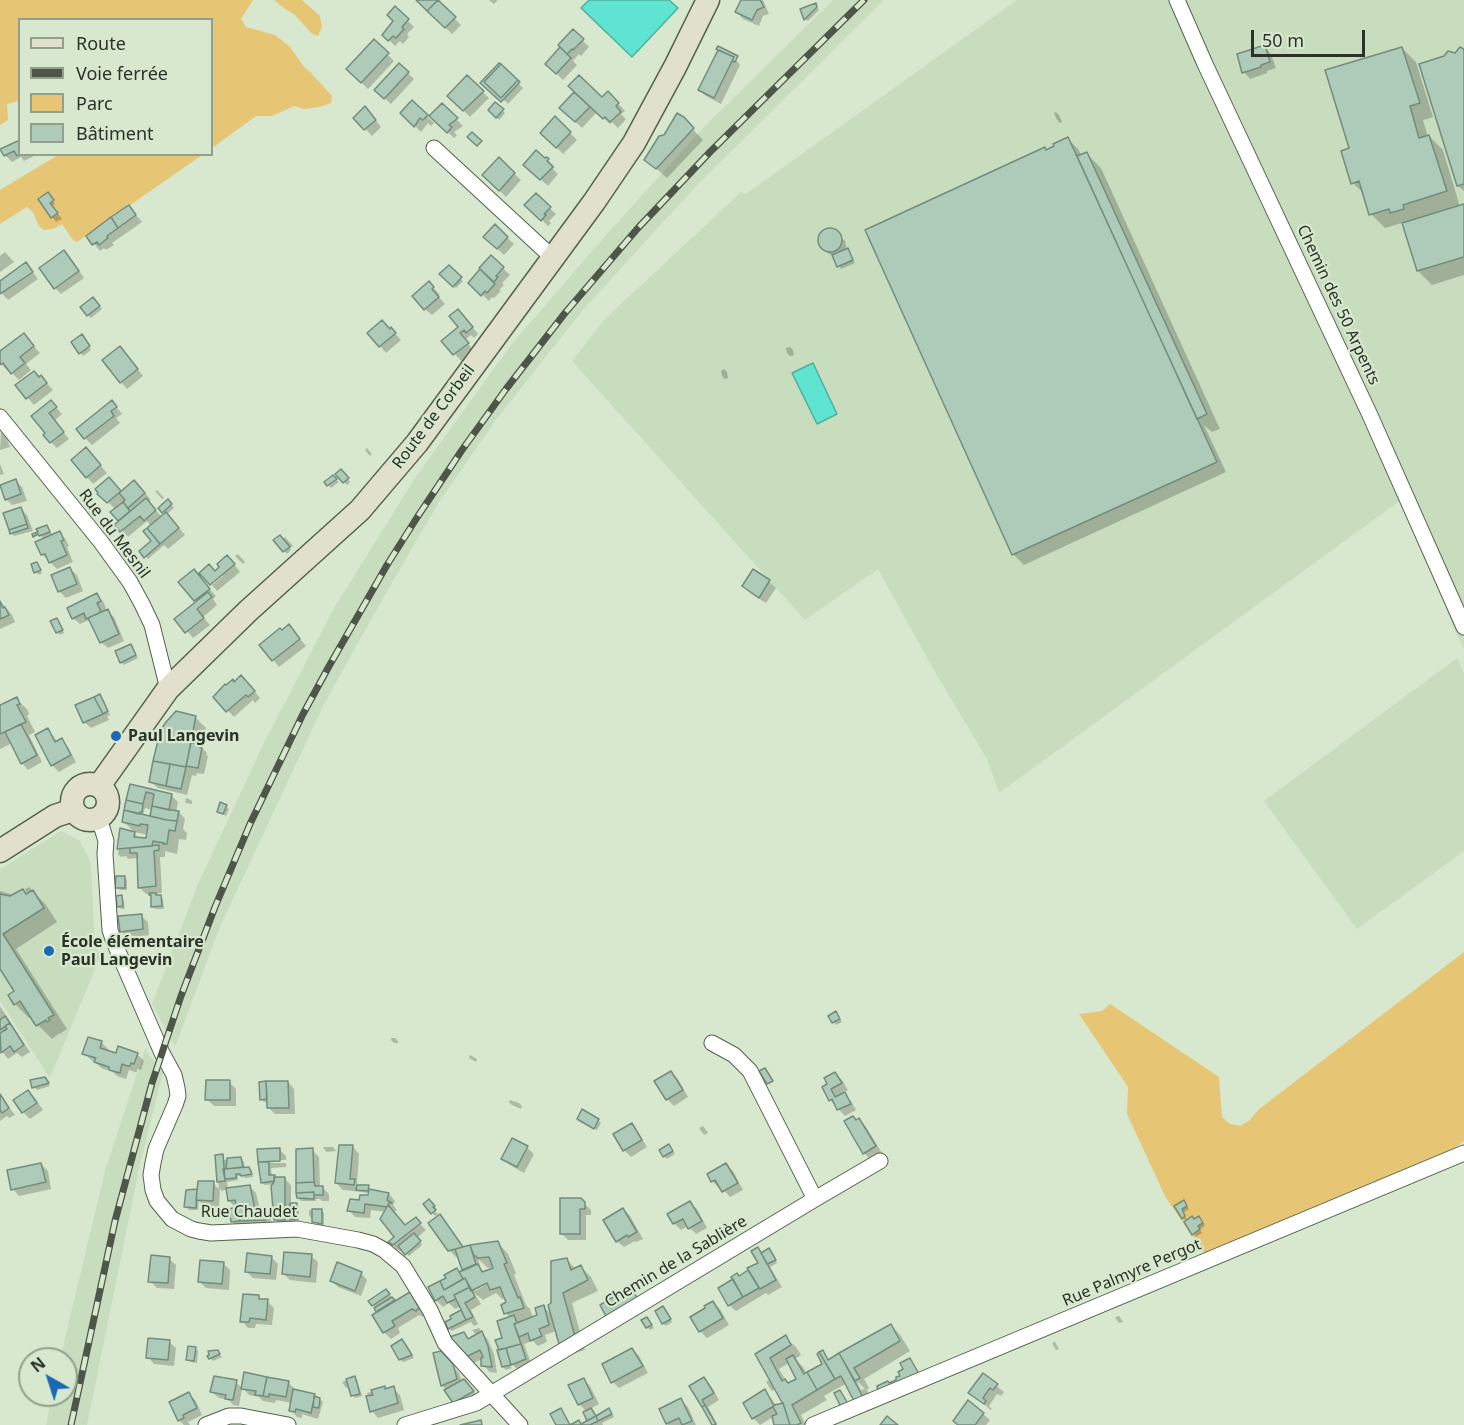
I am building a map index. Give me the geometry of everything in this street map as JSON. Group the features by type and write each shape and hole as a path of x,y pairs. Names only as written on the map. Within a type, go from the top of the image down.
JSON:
{"main road":[{"name":"Route de Corbeil","path":"99,786 168,689 248,611 360,510 417,443 594,202 634,143 708,0"},
{"path":"88,784 99,786 104,790 109,801 106,812 96,820 85,820 76,815 72,798 77,789 88,784"},
{"path":"2,846 55,816 73,810"}],"street":[{"name":"Chemin des 50 Arpents","path":"1177,0 1369,414 1464,627"},
{"path":"434,148 553,258"},
{"name":"Rue du Mesnil","path":"0,417 101,542 130,582 152,626 168,689"},
{"name":"Rue Chaudet","path":"96,820 102,828 106,841 110,930 162,1053 174,1075 177,1088 178,1096 156,1149 153,1163 151,1175 157,1201 172,1219 190,1229 199,1231 211,1233 297,1229 358,1240 379,1247 403,1266 430,1310 445,1342 520,1425"},
{"path":"712,1043 734,1055 750,1071 815,1199"},
{"name":"Rue Palmyre Pergot","path":"813,1425 1464,1153"},
{"name":"Chemin de la Sablière","path":"405,1425 476,1403 880,1161"},
{"path":"206,1425 229,1416 241,1416 288,1425"}],"shaded area":[{"path":"833,0 884,0 697,185 582,311 495,421 439,502 324,704 219,929 175,1047 152,1004 198,884 263,745 333,610 417,475 511,345 606,235 703,128"},
{"path":"1017,0 1464,0 1464,649 1453,627 1405,497 999,793 987,759 878,569 805,620 572,361 605,319 741,192 746,194"},
{"path":"1457,658 1464,673 1464,851 1357,929 1264,801"},
{"name":"École élémentaire Paul Langevin","path":"61,831 80,841 91,863 95,947 101,955 50,1078 0,1001 0,869"},
{"path":"145,1049 163,1073 140,1164 87,1425 46,1425 50,1407 78,1407 78,1347 63,1347 105,1171"}],"green space":[{"path":"0,0 253,0 241,19 246,27 275,35 290,47 304,67 332,96 331,103 320,107 304,109 294,106 272,116 256,116 213,147 213,18 18,18 18,101 7,104 8,120 0,125"},
{"path":"274,0 302,0 320,16 322,27 318,36 312,34 295,15"},
{"path":"56,156 201,156 77,242 62,224 53,229 44,230 39,226 33,212 27,207 0,224 0,190"},
{"path":"1464,952 1464,1141 1447,1154 1205,1254 1166,1198 1127,1114 1128,1087 1079,1014 1102,1011 1110,1004 1219,1077 1222,1117 1230,1124 1240,1126"}],"water":[{"path":"589,0 669,0 678,8 632,57 581,8"},
{"path":"813,363 837,414 817,424 792,373"}],"building":[{"path":"416,0 438,0 427,11"},
{"path":"438,0 456,17 445,28 427,11"},
{"path":"741,0 760,0 764,7 757,10 752,20 735,12"},
{"path":"816,3 817,7 804,20 800,9"},
{"path":"395,6 409,19 396,38 393,36 388,41 382,35 393,21 387,15"},
{"path":"573,29 584,39 567,54 558,45"},
{"path":"374,39 389,53 361,83 346,69"},
{"path":"1265,45 1270,62 1242,73 1237,54"},
{"path":"718,46 738,56 735,62 732,61 734,57 716,49"},
{"path":"560,47 571,58 556,74 545,64"},
{"path":"1402,47 1420,103 1410,106 1419,138 1429,135 1447,191 1403,205 1404,209 1390,213 1389,209 1369,215 1359,181 1351,184 1341,151 1349,148 1325,70"},
{"path":"1460,47 1464,49 1464,184 1457,186 1419,64 1444,56 1448,51 1455,53"},
{"path":"718,50 734,57 714,98 698,90"},
{"path":"399,63 409,72 384,99 374,90"},
{"path":"499,63 501,64 484,82 501,98 518,80 520,82 501,102 480,83"},
{"path":"501,64 518,80 501,98 484,82"},
{"path":"467,75 484,91 463,111 447,96"},
{"path":"579,75 602,97 608,91 619,103 616,106 621,112 610,122 605,117 603,119 568,86"},
{"path":"574,92 590,107 575,122 559,108"},
{"path":"412,100 428,115 423,120 420,118 414,127 400,113"},
{"path":"495,102 504,109 496,118 488,110"},
{"path":"442,103 458,118 449,125 452,127 447,133 429,116"},
{"path":"365,106 376,120 364,130 353,118"},
{"path":"677,113 694,128 656,169 644,160 659,136 664,135"},
{"path":"555,116 571,132 556,148 540,133"},
{"path":"472,132 482,141 477,146 467,137"},
{"path":"1068,137 1217,462 1012,555 865,230 1045,147 1046,150"},
{"path":"18,141 17,156 14,151 4,156 0,149"},
{"path":"536,150 549,159 547,161 553,167 540,180 523,165"},
{"path":"1087,152 1207,414 1197,419 1077,156"},
{"path":"499,157 515,173 499,191 482,175"},
{"path":"48,192 54,200 50,203 58,213 51,218 38,199"},
{"path":"536,193 551,207 541,221 524,205"},
{"path":"1464,204 1464,257 1417,271 1402,223"},
{"path":"129,205 136,215 118,228 111,217"},
{"path":"111,217 118,228 99,245 97,242 92,245 86,236"},
{"path":"495,224 508,237 497,249 483,237"},
{"path":"830,228 839,231 842,240 839,249 830,252 821,249 818,240 821,231"},
{"path":"848,248 853,260 837,267 832,255"},
{"path":"64,250 79,271 54,289 39,268"},
{"path":"491,255 504,267 494,282 479,268"},
{"path":"26,262 33,272 0,294 0,281"},
{"path":"449,265 462,277 453,287 439,274"},
{"path":"480,269 495,284 481,296 468,283"},
{"path":"429,281 439,297 424,310 412,296"},
{"path":"93,297 100,306 87,316 80,307"},
{"path":"458,309 473,327 466,333 464,330 460,333 469,343 453,355 441,341 458,327 449,316"},
{"path":"382,320 396,333 379,347 367,333"},
{"path":"24,333 34,346 20,357 25,363 11,374 3,363 0,365 0,351"},
{"path":"82,334 90,346 79,354 71,342"},
{"path":"120,346 138,369 120,383 102,360"},
{"path":"34,371 39,377 41,375 47,383 26,399 15,385"},
{"path":"51,400 57,407 49,413 64,432 50,443 31,416"},
{"path":"112,400 117,407 111,411 114,416 84,439 76,429"},
{"path":"86,447 101,465 86,478 71,460"},
{"path":"341,469 349,478 343,483 335,474"},
{"path":"333,475 337,479 327,486 324,482"},
{"path":"109,477 121,491 107,503 95,489"},
{"path":"16,479 21,494 5,500 0,485"},
{"path":"134,480 145,493 128,508 119,493"},
{"path":"146,498 156,510 144,521 140,516 120,532 114,525"},
{"path":"168,499 172,504 162,513 158,508"},
{"path":"123,502 130,511 118,521 110,512"},
{"path":"21,507 27,524 9,530 3,513"},
{"path":"166,512 179,528 160,544 147,528"},
{"path":"27,524 28,528 10,534 9,530"},
{"path":"47,525 50,532 33,537 32,534 38,532 36,529"},
{"path":"147,528 160,544 144,558 139,551 151,541 143,531"},
{"path":"60,531 64,540 61,541 67,555 49,563 45,554 41,555 35,542"},
{"path":"280,535 290,547 283,552 273,540"},
{"path":"227,555 235,564 210,585 199,573 209,564 215,571 219,567 217,564"},
{"path":"37,562 41,570 34,573 31,564"},
{"path":"70,567 77,584 58,592 51,575"},
{"path":"194,569 210,589 194,601 178,582"},
{"path":"753,569 770,580 759,598 742,586"},
{"path":"208,592 212,597 197,609 204,618 185,633 174,619"},
{"path":"97,593 101,601 97,603 101,612 86,619 84,613 72,619 67,608"},
{"path":"0,601 9,615 0,619"},
{"path":"108,609 119,634 100,643 88,618"},
{"path":"57,618 63,630 56,633 50,621"},
{"path":"289,624 300,639 272,661 259,645 280,628 282,630"},
{"path":"131,644 136,655 120,663 115,651"},
{"path":"241,675 255,691 248,697 246,695 226,712 213,697 225,684 233,679 234,682"},
{"path":"100,694 108,711 103,714 94,697"},
{"path":"17,697 20,704 17,705 26,722 0,734 0,705"},
{"path":"94,697 103,714 83,723 75,705"},
{"path":"176,711 196,716 186,767 153,761 157,735"},
{"path":"21,724 37,755 21,764 5,732"},
{"path":"48,728 55,742 62,738 71,755 51,766 35,735"},
{"path":"191,743 201,744 198,768 186,766"},
{"path":"153,761 170,764 166,786 149,782"},
{"path":"170,764 186,767 181,789 166,786"},
{"path":"130,784 172,794 169,810 152,806 154,794 146,792 143,804 126,800"},
{"path":"126,800 143,804 142,812 139,814 124,810"},
{"path":"220,802 227,805 223,814 217,812"},
{"path":"152,806 179,811 177,821 150,816"},
{"path":"124,810 177,821 175,831 169,830 167,844 153,841 152,846 117,849 120,828 135,832 134,837 146,838 148,825 140,824 140,826 122,822"},
{"path":"159,845 159,850 154,851 156,886 138,888 137,853 130,853 130,848"},
{"path":"116,876 125,876 125,888 115,888"},
{"path":"23,889 26,894 33,890 44,908 3,934 54,1015 48,1018 50,1020 47,1022 46,1020 36,1026 20,1001 14,1005 8,995 14,991 0,969 0,894 10,896"},
{"path":"149,893 161,895 162,906 151,907"},
{"path":"122,895 123,906 117,907 116,896"},
{"path":"142,914 143,929 120,932 118,916"},
{"path":"836,1011 840,1019 832,1023 828,1016"},
{"path":"5,1016 10,1023 0,1030 0,1020"},
{"path":"10,1023 24,1045 14,1052 10,1046 1,1053 0,1033 7,1029 5,1026"},
{"path":"88,1037 102,1041 100,1048 116,1053 118,1046 138,1053 134,1064 127,1066 122,1064 120,1073 94,1062 96,1058 82,1054"},
{"path":"765,1068 773,1081 767,1084 759,1071"},
{"path":"671,1071 683,1090 666,1100 654,1081"},
{"path":"835,1072 842,1083 831,1089 835,1097 845,1092 851,1104 837,1110 832,1099 829,1101 822,1087 827,1084 824,1078"},
{"path":"45,1077 49,1083 32,1088 30,1080"},
{"path":"206,1080 230,1080 230,1100 205,1100"},
{"path":"266,1081 267,1099 260,1100 259,1082"},
{"path":"266,1081 288,1081 289,1108 267,1108"},
{"path":"28,1090 37,1103 22,1113 13,1100"},
{"path":"0,1094 9,1108 2,1113 0,1110"},
{"path":"582,1109 599,1119 594,1129 577,1119"},
{"path":"853,1116 856,1120 859,1118 876,1146 863,1154 844,1121"},
{"path":"632,1123 642,1140 623,1151 613,1134"},
{"path":"512,1138 528,1146 517,1167 501,1159"},
{"path":"669,1144 673,1151 663,1157 659,1150"},
{"path":"339,1145 353,1145 350,1179 355,1179 354,1185 335,1183"},
{"path":"280,1148 280,1161 258,1162 257,1149"},
{"path":"313,1148 314,1182 296,1183 296,1149"},
{"path":"223,1154 225,1181 217,1182 215,1155"},
{"path":"241,1157 243,1167 226,1169 227,1158"},
{"path":"258,1162 269,1162 269,1175 275,1175 274,1181 261,1183"},
{"path":"41,1163 46,1182 11,1190 7,1170"},
{"path":"726,1163 738,1183 722,1192 715,1180 711,1182 707,1174"},
{"path":"249,1167 252,1174 241,1176 236,1174 236,1178 225,1179 223,1169"},
{"path":"274,1177 285,1177 285,1220 274,1220 271,1186"},
{"path":"198,1181 214,1181 213,1201 196,1200"},
{"path":"314,1182 315,1186 323,1186 323,1195 314,1195 314,1192 296,1193 296,1183"},
{"path":"250,1185 255,1210 264,1208 266,1220 240,1221 235,1200 228,1201 226,1188"},
{"path":"357,1185 369,1185 368,1191 356,1190"},
{"path":"197,1189 196,1208 184,1207 186,1190"},
{"path":"369,1189 389,1193 387,1200 392,1203 389,1203 387,1207 365,1204 364,1213 347,1211 350,1199 359,1200 360,1195 368,1195"},
{"path":"314,1192 314,1199 297,1198 296,1193"},
{"path":"560,1198 581,1198 585,1202 585,1209 580,1209 580,1234 560,1234"},
{"path":"429,1199 436,1210 431,1214 423,1204"},
{"path":"1184,1200 1187,1206 1182,1209 1185,1216 1182,1219 1174,1206"},
{"path":"690,1201 702,1221 688,1229 683,1219 673,1224 667,1214"},
{"path":"290,1203 297,1203 297,1219 290,1220"},
{"path":"388,1205 405,1225 416,1217 421,1223 393,1245 388,1242 394,1237 380,1219"},
{"path":"237,1207 240,1221 231,1222 229,1209"},
{"path":"623,1208 637,1232 616,1242 603,1220"},
{"path":"312,1209 322,1209 322,1224 312,1222"},
{"path":"440,1214 463,1247 448,1251 428,1223"},
{"path":"1192,1216 1194,1219 1199,1216 1203,1223 1198,1226 1200,1229 1192,1235 1184,1222"},
{"path":"414,1233 421,1241 405,1255 398,1246"},
{"path":"498,1241 507,1263 504,1264 524,1308 504,1314 501,1305 506,1302 500,1287 490,1290 487,1283 471,1291 465,1278 463,1279 459,1272 478,1264 482,1272 493,1268 489,1257 474,1256 470,1245"},
{"path":"470,1245 476,1264 462,1270 455,1249"},
{"path":"758,1247 776,1280 760,1289 747,1268 758,1263 751,1251"},
{"path":"769,1248 776,1260 767,1264 761,1253"},
{"path":"284,1252 312,1254 310,1277 282,1274"},
{"path":"247,1253 272,1256 270,1274 245,1272"},
{"path":"151,1255 170,1257 168,1283 148,1282"},
{"path":"567,1258 571,1270 581,1265 588,1280 563,1293 576,1340 559,1344 548,1305 551,1303 551,1261"},
{"path":"200,1260 224,1262 222,1284 198,1282"},
{"path":"337,1262 362,1272 355,1291 330,1281"},
{"path":"457,1268 463,1279 444,1290 440,1281 446,1278 444,1275"},
{"path":"748,1270 759,1288 743,1297 731,1277 737,1273 739,1276"},
{"path":"465,1278 470,1287 454,1295 456,1299 447,1303 443,1296 435,1301 428,1287 440,1281 444,1290"},
{"path":"733,1279 743,1297 728,1306 718,1288"},
{"path":"631,1286 639,1302 608,1320 600,1305"},
{"path":"470,1287 475,1297 465,1303 473,1317 466,1320 454,1295"},
{"path":"386,1289 390,1294 372,1306 368,1301"},
{"path":"410,1292 419,1308 416,1311 412,1309 392,1321 395,1326 383,1333 372,1315"},
{"path":"243,1294 259,1295 259,1299 268,1299 266,1320 250,1318 249,1322 240,1322"},
{"path":"392,1297 395,1300 376,1312 374,1308"},
{"path":"713,1301 723,1318 699,1332 690,1317"},
{"path":"544,1305 549,1325 539,1329 542,1336 530,1341 528,1333 519,1337 514,1324 537,1315 535,1308"},
{"path":"663,1306 671,1319 662,1324 655,1311"},
{"path":"461,1310 466,1320 448,1329 445,1322"},
{"path":"514,1315 517,1323 514,1324 521,1344 499,1350 495,1340 502,1338 497,1321"},
{"path":"647,1317 652,1325 646,1328 641,1320"},
{"path":"891,1324 900,1341 854,1368 860,1378 855,1381 839,1353"},
{"path":"482,1331 492,1367 481,1366 483,1357 480,1350 466,1357 450,1337 464,1332 468,1339"},
{"path":"786,1335 791,1345 770,1358 782,1381 785,1379 788,1383 796,1379 786,1359 793,1355 804,1374 807,1372 817,1390 792,1405 801,1423 797,1425 790,1425 784,1406 755,1354"},
{"path":"148,1338 170,1340 168,1360 146,1358"},
{"path":"402,1339 412,1355 399,1360 391,1346"},
{"path":"521,1344 526,1359 511,1365 506,1348"},
{"path":"188,1346 196,1347 194,1361 186,1360"},
{"path":"506,1348 511,1365 502,1367 497,1350"},
{"path":"632,1348 643,1366 611,1383 602,1364"},
{"path":"218,1350 220,1354 209,1359 208,1351"},
{"path":"823,1350 828,1360 839,1353 863,1397 854,1401 841,1376 835,1379 819,1352"},
{"path":"441,1351 453,1364 457,1379 441,1386 433,1353"},
{"path":"819,1352 835,1379 817,1390 807,1372 822,1364 817,1354"},
{"path":"910,1358 919,1374 878,1391 877,1386 896,1380 896,1377 900,1376 898,1372 903,1369 900,1363"},
{"path":"244,1372 267,1377 263,1396 255,1395 256,1391 241,1389"},
{"path":"983,1373 998,1384 993,1390 990,1388 983,1398 986,1401 984,1404 968,1393"},
{"path":"214,1376 237,1380 233,1400 225,1399 226,1395 210,1392"},
{"path":"355,1376 360,1394 351,1396 346,1379"},
{"path":"267,1377 289,1381 286,1397 269,1394 269,1397 263,1396"},
{"path":"704,1377 714,1393 702,1400 705,1405 702,1407 689,1386"},
{"path":"584,1378 593,1398 578,1405 568,1385"},
{"path":"464,1379 474,1391 453,1403 444,1390"},
{"path":"385,1386 385,1389 394,1386 398,1403 370,1412 366,1396 373,1395 371,1390"},
{"path":"293,1389 315,1394 311,1413 296,1409 295,1412 289,1411"},
{"path":"765,1389 774,1406 752,1419 743,1403"},
{"path":"840,1390 848,1404 841,1407 834,1393"},
{"path":"189,1392 197,1408 183,1415 184,1418 178,1421 169,1402"},
{"path":"314,1396 320,1398 319,1408 313,1407"},
{"path":"681,1398 692,1421 682,1425 679,1418 666,1424 659,1409"},
{"path":"968,1400 984,1413 975,1425 958,1425 953,1421"},
{"path":"783,1403 790,1425 774,1425 772,1416 777,1414 773,1407"},
{"path":"705,1405 716,1424 712,1425 702,1407"},
{"path":"561,1408 570,1425 556,1425 550,1414"},
{"path":"591,1408 596,1416 587,1421 583,1412"},
{"path":"609,1408 612,1414 598,1421 596,1416"},
{"path":"596,1416 598,1421 590,1425 570,1425 579,1420 581,1424"},
{"path":"887,1416 898,1425 880,1425"},
{"path":"481,1420 482,1425 460,1425 477,1421"}],"railway":[{"path":"71,1425 115,1221 152,1083 181,996 250,824 328,668 387,565 462,450 565,313 638,228 710,152 864,0"}],"place":[{"name":"Paul Langevin","path":"116,736"},
{"name":"École élémentaire Paul Langevin","path":"49,951"}]}
